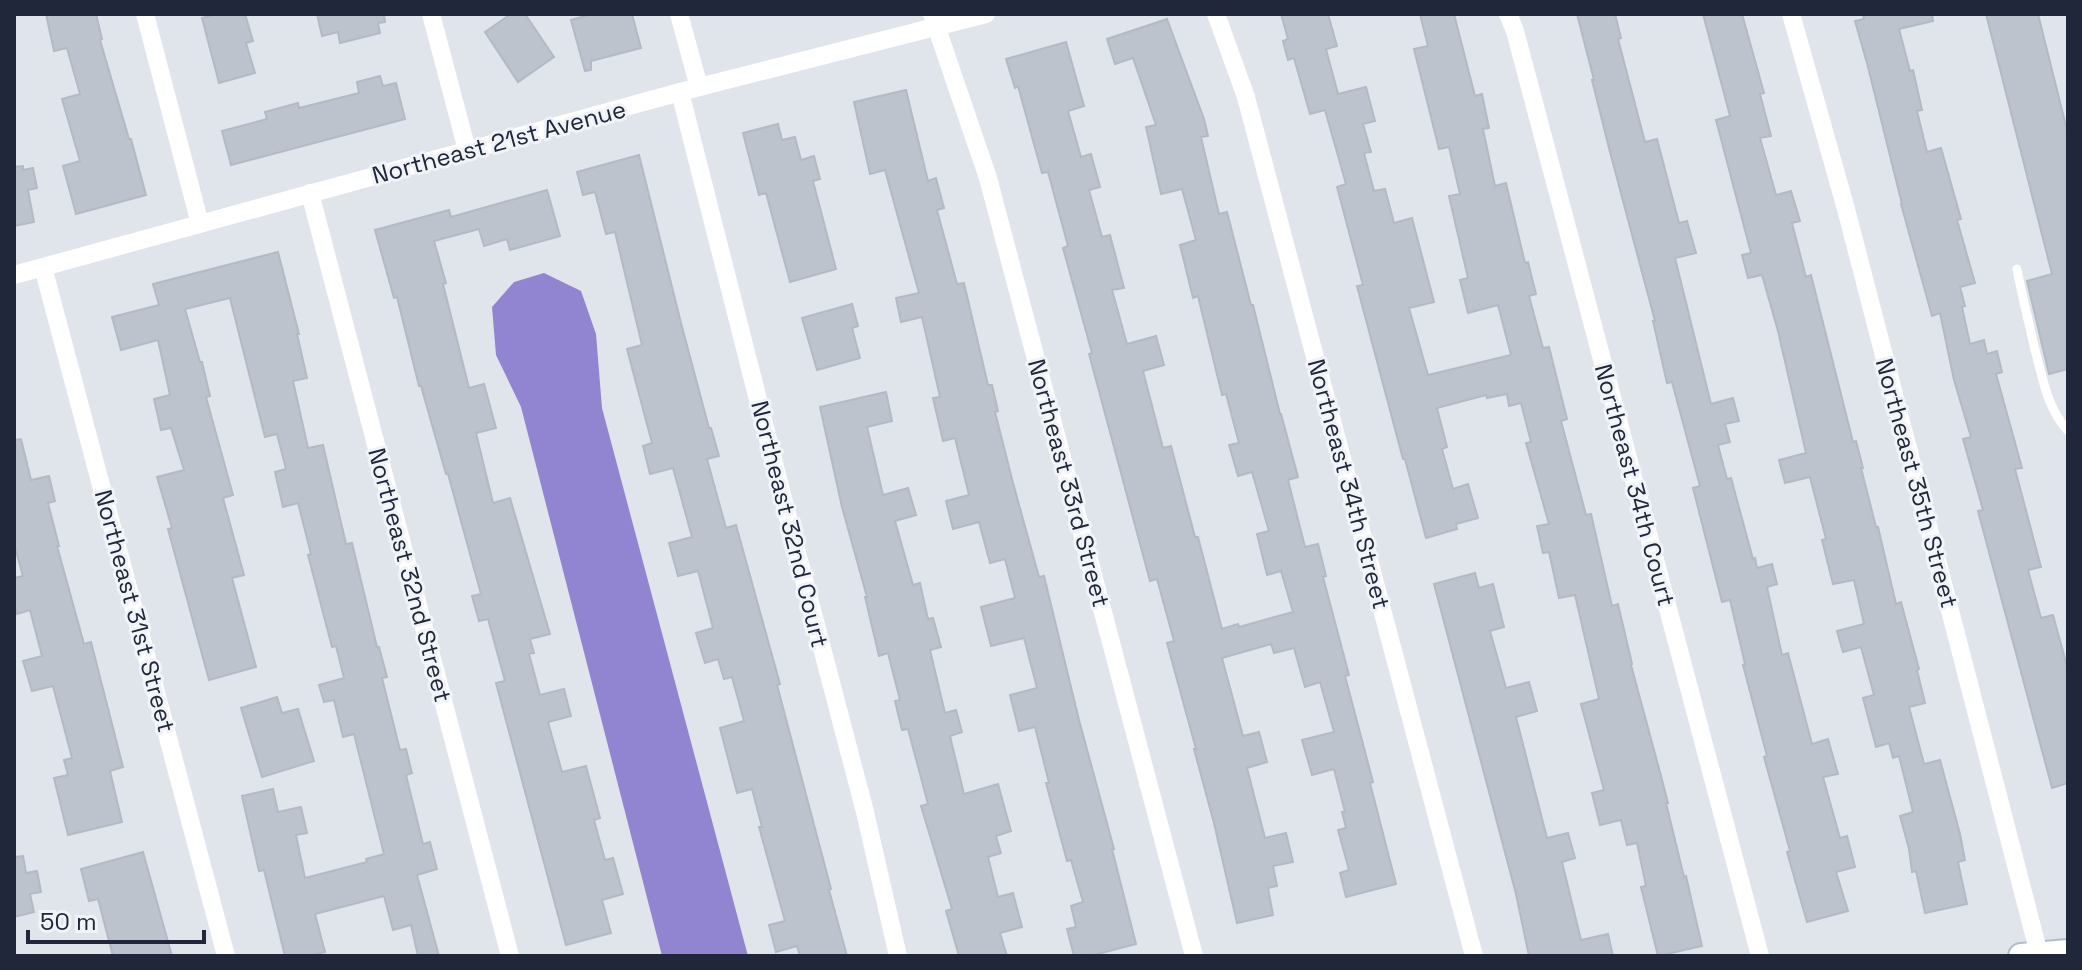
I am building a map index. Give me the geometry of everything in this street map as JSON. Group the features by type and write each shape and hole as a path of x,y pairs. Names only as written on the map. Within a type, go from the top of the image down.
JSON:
{"street":[{"path":"145,14 200,224"},
{"path":"431,14 467,150"},
{"path":"679,14 699,87"},
{"name":"Northeast 21st Avenue","path":"14,275 935,20 986,14"},
{"name":"Northeast 34th Street","path":"1216,14 1246,97 1474,956"},
{"name":"Northeast 34th Court","path":"1508,14 1760,956"},
{"name":"Northeast 35th Street","path":"1791,14 1846,209 2030,955"},
{"name":"Northeast 33rd Street","path":"935,20 988,178 1194,956"},
{"name":"Northeast 32nd Court","path":"680,92 865,812 898,956"},
{"name":"Northeast 32nd Street","path":"310,193 510,956"},
{"name":"Northeast 31st Street","path":"43,267 226,956"},
{"path":"2030,955 2068,952"}],"lane":[{"path":"2017,269 2049,402 2068,431"}],"shaded area":[{"path":"544,273 581,291 596,334 602,408 748,956 662,956 521,407 496,355 492,307 514,282"}],"building":[{"path":"46,14 96,14 100,40 146,195 76,214 63,166 80,161 62,99 80,94 67,48 54,51"},
{"path":"217,14 245,14 253,41 246,43 255,73 219,83 202,18"},
{"path":"317,14 384,14 385,22 378,23 380,33 340,43 338,32 322,36"},
{"path":"511,14 525,14 554,57 518,82 485,32"},
{"path":"592,14 632,14 641,48 591,61 591,70 585,71 571,20"},
{"path":"1281,14 1328,14 1337,46 1326,49 1338,94 1366,87 1375,121 1363,124 1371,152 1364,153 1374,191 1385,189 1394,223 1412,218 1434,302 1409,308 1428,375 1511,355 1498,305 1468,313 1460,280 1468,278 1449,196 1460,194 1449,147 1439,149 1414,49 1428,46 1420,14 1454,14 1475,96 1482,94 1489,128 1483,129 1495,186 1506,183 1525,263 1528,262 1536,294 1529,296 1543,348 1549,347 1567,419 1561,421 1586,515 1591,514 1612,606 1618,604 1702,946 1658,956 1641,887 1646,886 1637,843 1627,845 1621,820 1600,825 1592,793 1604,790 1581,704 1599,699 1575,595 1559,598 1549,552 1543,553 1537,526 1549,524 1526,443 1531,442 1521,403 1509,406 1507,394 1487,398 1486,395 1437,408 1447,447 1442,449 1453,489 1468,484 1478,518 1456,524 1457,529 1426,538 1357,286 1363,285 1337,187 1346,184 1325,110 1310,114 1294,58 1288,60 1283,41 1288,39"},
{"path":"1577,14 1615,14 1621,38 1618,39 1645,142 1657,139 1679,223 1687,221 1696,253 1675,258 1711,404 1733,398 1739,421 1725,424 1730,442 1718,445 1727,479 1731,478 1757,568 1772,564 1777,584 1767,587 1782,655 1788,653 1812,744 1828,739 1838,774 1823,777 1840,838 1847,836 1855,867 1836,872 1848,911 1807,922 1764,757 1767,756 1730,600 1722,602 1693,488 1700,486 1672,382 1667,383 1655,321"},
{"path":"1703,14 1742,14 1764,93 1760,94 1771,136 1760,138 1776,195 1791,191 1800,221 1792,223 1806,277 1811,275 1896,604 1901,602 1919,669 1925,703 1909,707 1924,764 1940,760 1960,834 1965,860 1958,862 1967,904 1925,913 1900,816 1913,812 1899,756 1893,758 1889,743 1876,747 1863,698 1874,695 1861,647 1843,652 1837,631 1864,624 1854,580 1833,584 1822,540 1826,539 1810,477 1785,483 1779,460 1806,453 1762,275 1748,278 1742,255 1751,253 1716,120 1730,116"},
{"path":"1863,14 1932,14 1933,21 1899,29 1910,71 1913,70 1922,110 1917,111 1927,152 1941,148 1961,219 1957,220 1975,283 1960,287 1970,344 1984,340 1987,354 1997,351 2002,372 1996,374 2022,468 2015,469 2041,567 2028,570 2041,618 2053,615 2068,670 2068,783 2052,788 1978,511 1983,510 1963,439 1971,437 1954,380 1940,313 1932,316 1855,21 1864,19"},
{"path":"1986,14 2038,14 2068,134 2068,369 2049,374 2027,281 2052,274"},
{"path":"1167,19 1204,119 1208,136 1201,137 1219,214 1227,212 1298,477 1288,480 1305,547 1318,544 1326,576 1323,577 1349,675 1345,676 1396,884 1346,897 1340,873 1349,870 1338,830 1346,828 1342,812 1345,812 1334,769 1312,775 1302,740 1334,732 1320,682 1305,687 1294,648 1274,653 1271,644 1222,658 1243,736 1259,732 1267,762 1247,768 1265,838 1286,833 1293,862 1273,866 1277,886 1268,888 1273,915 1237,923 1196,749 1167,643 1174,641 1157,579 1150,581 1089,354 1092,353 1063,248 1068,246 1048,172 1042,173 1018,86 1015,88 1006,59 1066,42 1084,106 1068,111 1081,157 1091,154 1100,187 1089,190 1102,237 1110,235 1124,288 1112,290 1127,344 1156,336 1164,365 1143,371 1163,448 1171,446 1222,629 1238,624 1239,627 1293,612 1281,571 1267,575 1257,534 1269,531 1252,472 1238,476 1229,445 1239,443 1226,394 1222,395 1198,296 1193,298 1180,245 1196,240 1182,189 1161,194 1146,127 1156,125 1133,58 1115,64 1107,39"},
{"path":"380,76 383,86 396,83 405,119 231,165 222,131 267,119 265,112 298,103 299,108 359,93 357,82"},
{"path":"906,90 928,181 936,178 944,208 937,210 957,284 964,283 1039,577 1044,576 1136,944 1090,956 1074,956 1067,929 1076,927 1071,906 1083,902 1071,860 1067,861 1035,727 1019,731 1010,695 1037,688 1024,638 991,646 981,607 1015,598 1005,559 990,563 979,522 953,529 946,501 969,495 955,438 943,441 933,398 940,397 922,317 901,322 896,298 919,293 885,170 870,174 854,102"},
{"path":"778,124 782,140 795,137 801,160 814,156 820,179 813,181 836,269 790,282 766,193 759,195 743,133"},
{"path":"639,155 681,323 719,456 707,459 726,528 736,525 780,684 777,685 847,956 800,956 797,946 776,952 769,925 785,921 759,827 762,827 752,789 737,793 720,728 744,721 732,677 724,679 718,659 705,663 696,633 713,628 698,571 678,576 669,543 692,537 673,468 650,474 643,446 652,443 627,349 642,345 615,232 606,234 595,192 583,195 577,172"},
{"path":"23,166 23,170 33,168 37,188 28,190 34,222 14,226 14,167"},
{"path":"547,190 560,236 510,250 507,239 484,246 479,229 434,241 469,388 484,384 496,428 476,433 493,503 510,498 550,634 530,639 534,653 529,654 540,695 564,689 571,716 548,722 562,772 586,766 600,818 594,820 605,860 613,858 623,894 602,900 611,933 566,945 496,683 505,681 488,619 479,621 472,596 481,594 375,230 449,210 451,217"},
{"path":"278,252 307,378 293,381 308,448 323,445 346,544 352,543 387,677 382,678 400,750 406,749 412,773 406,775 423,844 430,842 437,869 417,875 439,956 418,956 411,925 393,930 384,896 315,914 325,952 285,956 264,870 259,871 242,796 273,789 278,812 301,807 307,833 296,835 305,878 367,862 366,859 384,854 354,734 343,737 334,700 324,702 319,685 344,678 336,646 332,647 298,503 283,507 275,472 286,469 277,434 265,437 230,298 185,309 202,362 210,396 206,397 233,495 223,498 244,575 232,578 256,667 209,680 157,477 184,470 171,428 161,430 154,399 170,395 158,340 121,350 112,317 159,305 153,284"},
{"path":"852,304 858,326 852,328 860,358 817,370 802,318"},
{"path":"886,392 892,421 867,427 883,495 908,488 916,515 895,521 913,585 920,583 928,619 933,618 941,647 930,650 945,713 956,710 962,732 950,736 964,794 998,784 1011,831 996,836 1001,853 988,857 998,897 1013,893 1022,927 1000,933 1007,956 959,956 946,911 952,909 921,806 928,804 908,729 902,730 895,701 900,700 888,653 879,656 820,407"},
{"path":"21,439 31,480 49,476 55,501 48,503 57,546 84,644 91,642 123,767 110,771 122,822 68,835 54,778 68,775 64,760 72,758 53,686 32,691 23,661 42,656 30,610 17,614 14,602 14,578 23,576 14,544 14,440"},
{"path":"1475,573 1479,588 1493,584 1504,627 1490,631 1506,688 1529,682 1537,711 1516,717 1547,838 1568,833 1575,858 1562,862 1581,940 1608,934 1613,956 1529,956 1516,894 1434,584"},
{"path":"277,697 282,713 298,709 314,761 262,777 241,708"},
{"path":"143,852 172,956 113,956 98,899 89,901 81,869"},
{"path":"23,856 26,873 37,871 41,892 30,894 34,912 14,917 14,857"}]}
